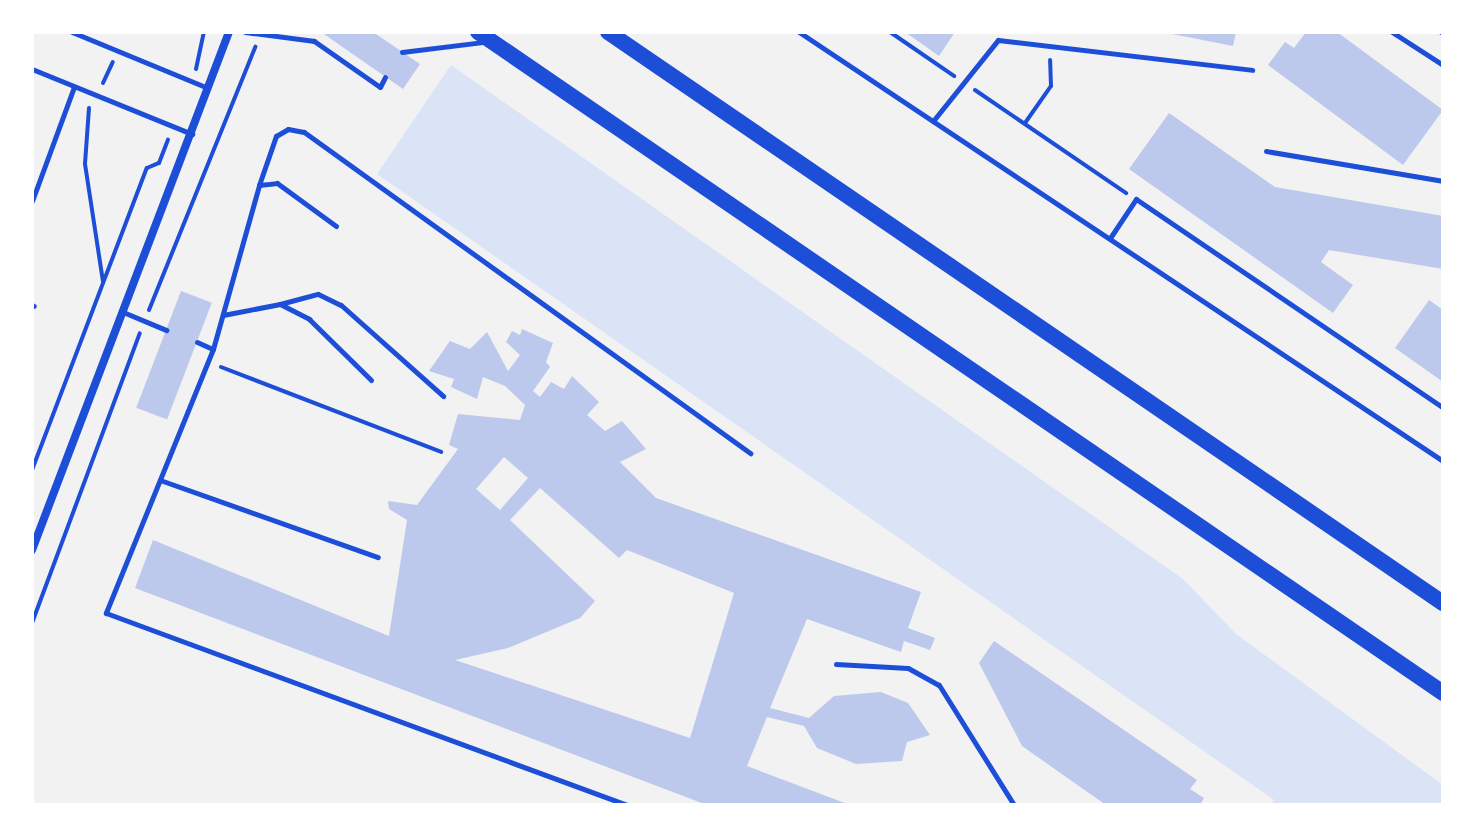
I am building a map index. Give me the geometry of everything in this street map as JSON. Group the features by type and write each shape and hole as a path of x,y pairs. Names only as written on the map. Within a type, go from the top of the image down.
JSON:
{"main road":[{"path":"608,32 1443,603"},
{"path":"484,36 1443,693"}],"street":[{"path":"32,550 229,32"}],"lane":[{"path":"72,32 208,88"},
{"path":"245,32 314,41 380,87 385,77"},
{"path":"799,32 1443,461"},
{"path":"1392,32 1443,65"},
{"path":"402,52 484,36"},
{"path":"933,121 962,81 998,40 1252,70"},
{"path":"32,69 192,134"},
{"path":"32,201 74,87"},
{"path":"627,805 106,613 213,349 259,185 276,136 288,129 304,132 750,453"},
{"path":"1266,151 1443,181"},
{"path":"259,185 277,183 336,226"},
{"path":"1110,238 1136,199 1443,408"},
{"path":"223,315 318,294 341,305 443,396"},
{"path":"280,304 309,319 371,380"},
{"path":"122,311 166,330"},
{"path":"197,342 213,349"},
{"path":"160,480 378,557"},
{"path":"836,664 908,668 939,685 1014,805"}],"path":[{"path":"192,82 204,32"},
{"path":"890,32 1136,199"},
{"path":"1025,124 1051,86 1049,46"},
{"path":"103,283 85,164 86,113 119,52"},
{"path":"32,470 147,168 159,163 173,127"},
{"path":"207,362 441,452"}],"shaded area":[{"path":"451,65 1183,579 1236,634 1443,785 1443,805 1271,805 1274,800 377,174"}],"building":[{"path":"321,32 373,32 420,64 403,89"},
{"path":"905,32 955,32 939,56"},
{"path":"1162,32 1236,32 1233,46"},
{"path":"1306,32 1337,32 1443,110 1403,165 1268,65 1285,42 1294,48"},
{"path":"1169,113 1275,187 1443,216 1443,269 1329,250 1321,262 1353,285 1333,313 1129,169"},
{"path":"181,291 212,303 167,420 136,408"},
{"path":"1429,300 1443,310 1443,382 1395,348"},
{"path":"522,329 553,343 546,362 550,367 533,391 540,397 551,382 564,389 572,376 599,402 587,415 605,431 622,421 646,449 620,462 656,498 921,592 908,628 935,638 930,650 904,641 901,652 807,619 770,708 809,718 834,696 881,692 908,703 930,735 907,742 902,761 856,764 817,748 804,726 767,717 747,766 850,805 707,805 135,588 153,540 389,636 407,520 389,509 388,501 417,505 458,449 449,445 458,414 520,420 525,405 505,386 483,377 477,399 451,387 454,379 429,371 450,341 470,349 487,332 508,371 520,355 506,342 512,331 520,335","holes":["504,457 528,478 500,510 476,489","540,488 619,558 627,550 734,593 690,738 455,660 508,648 580,618 595,601 510,520"]},
{"path":"994,641 1197,780 1190,789 1204,798 1200,805 1106,805 1022,746 979,663"}]}
